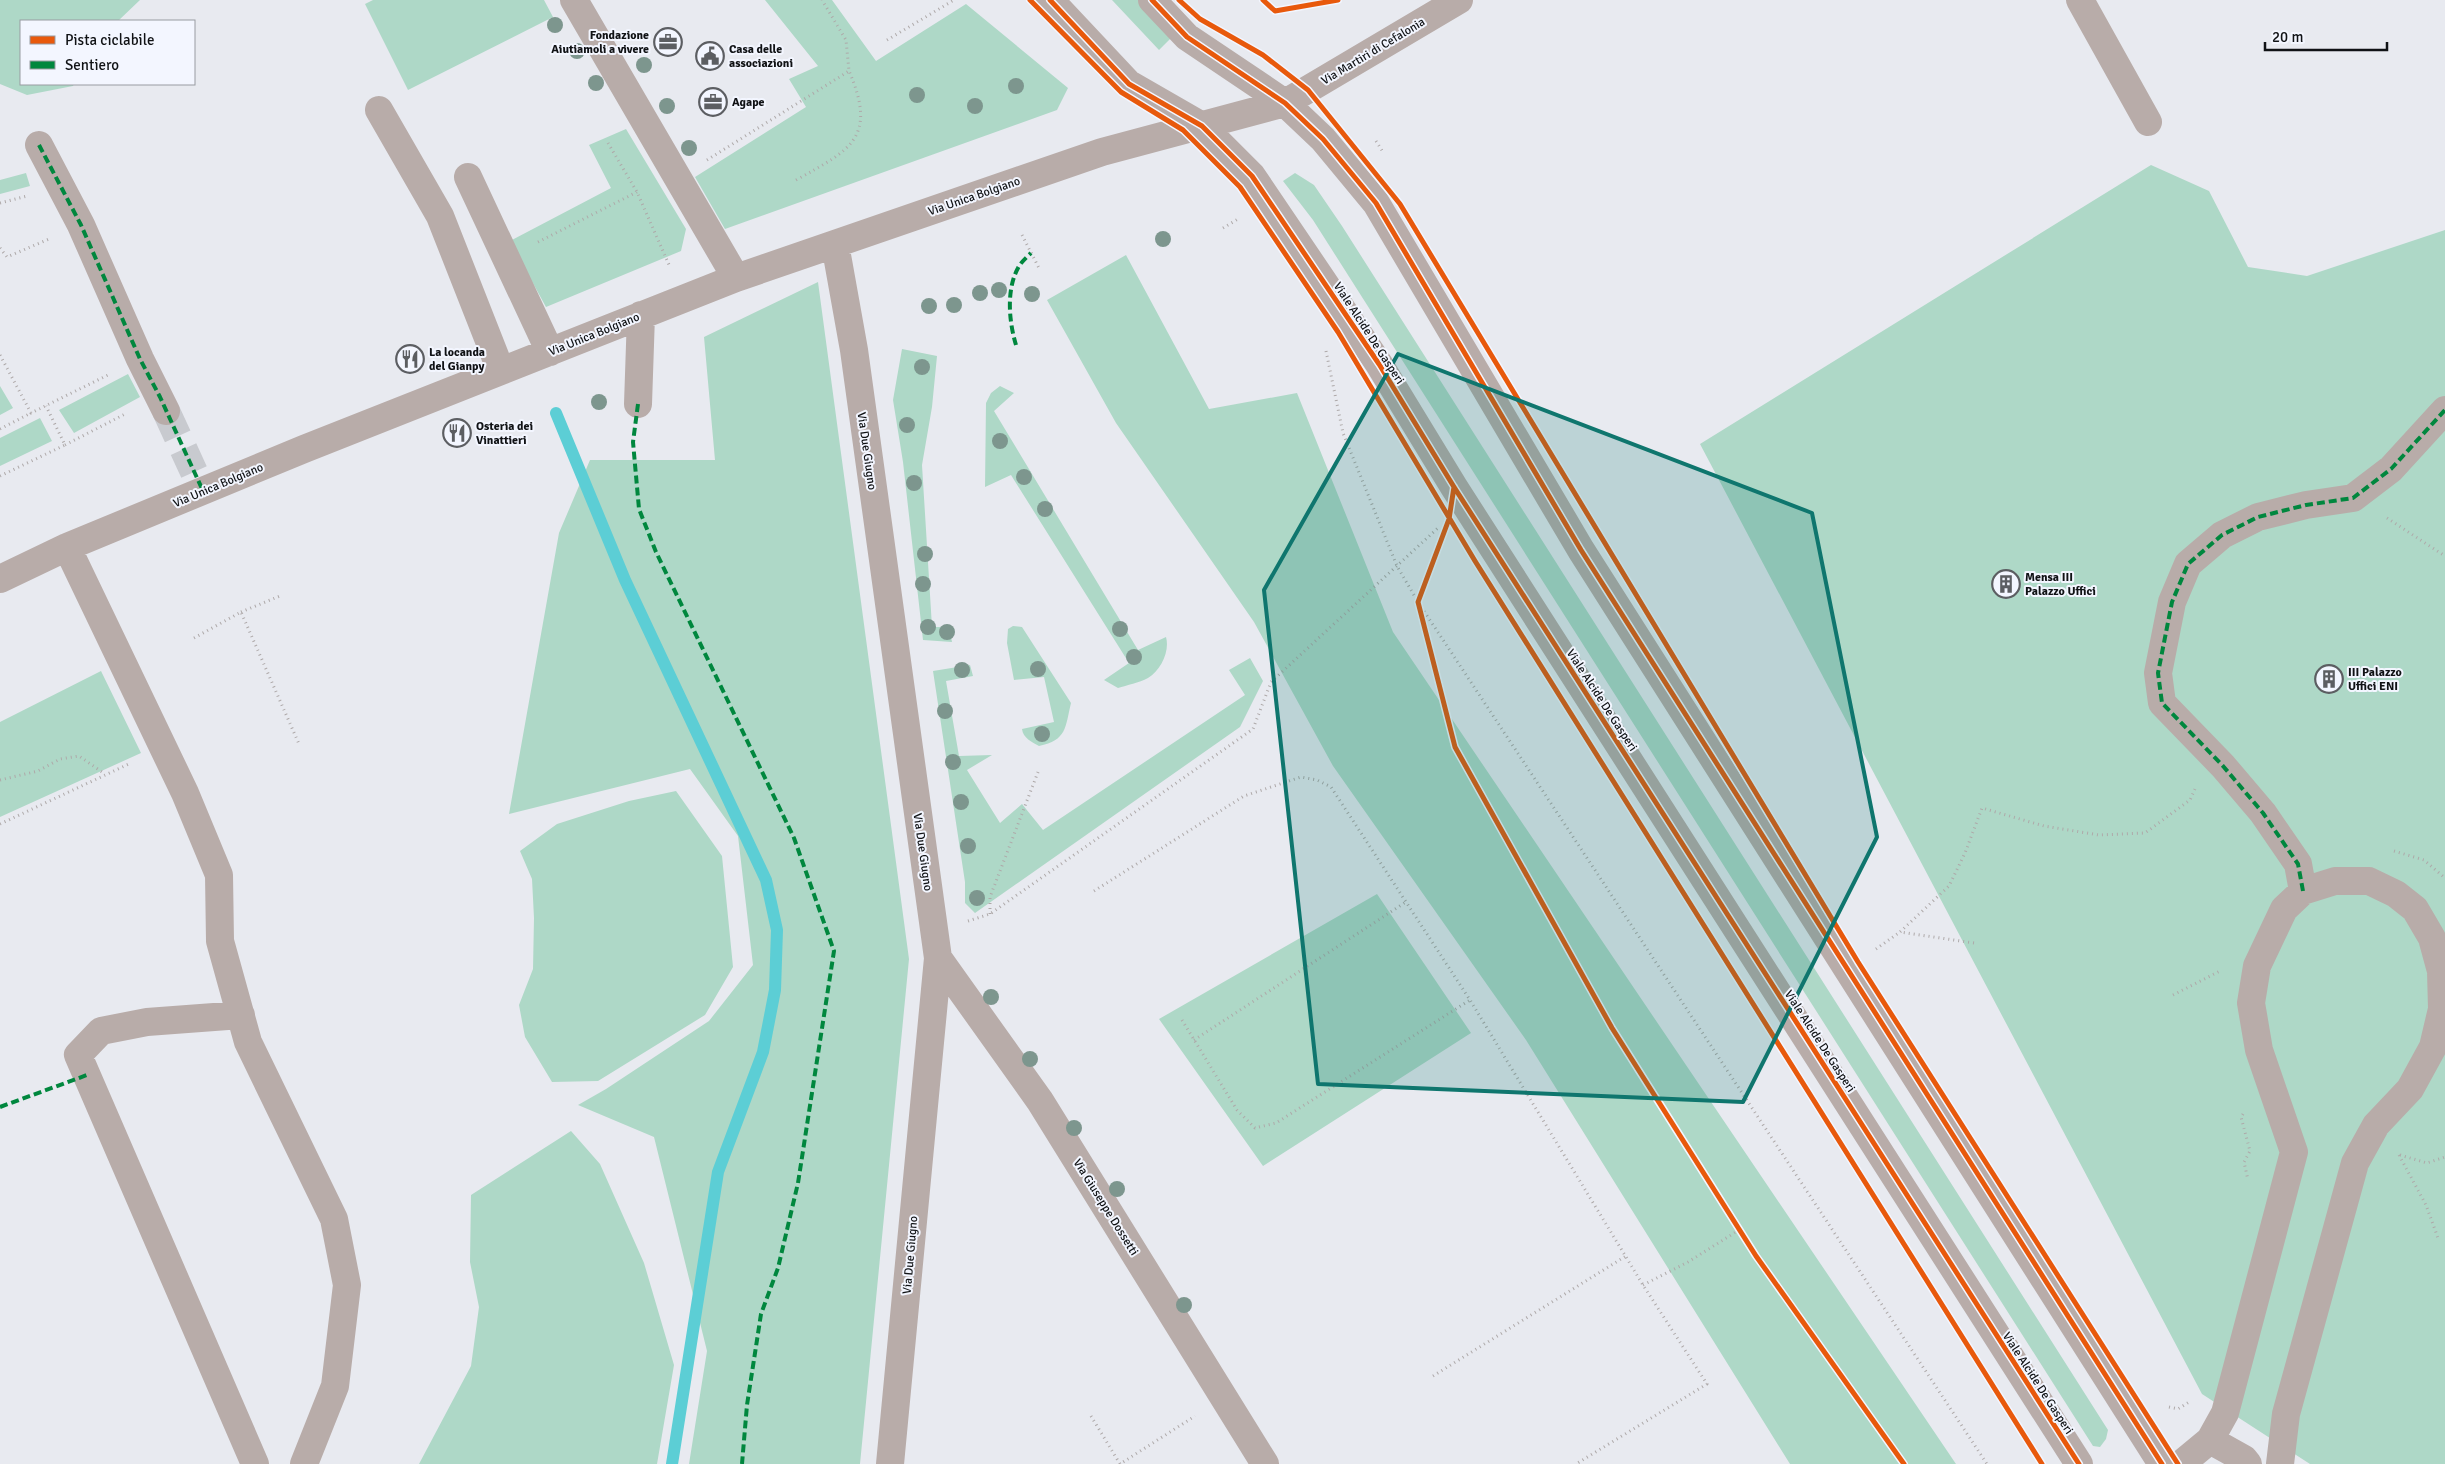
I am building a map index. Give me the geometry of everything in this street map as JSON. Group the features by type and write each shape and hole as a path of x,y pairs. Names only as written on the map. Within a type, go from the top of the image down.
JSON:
{"street":[{"path":"574,0 736,278"},
{"name":"Viale Alcide De Gasperi","path":"1050,0 1129,84 1202,126 1252,176 1379,364 1454,487 2079,1464"},
{"path":"1152,0 1187,37 1285,103 1323,139 1376,203 1581,550 2162,1464"},
{"name":"Via Martiri di Cefalonia","path":"1202,126 1285,103 1459,0"},
{"path":"2080,0 2148,122"},
{"path":"379,110 440,216 501,371"},
{"name":"Via Unica Bolgiano","path":"0,579 198,482 501,371 736,278 1102,152 1202,126"},
{"path":"38,145 81,225 140,359 163,404"},
{"path":"468,177 550,352"},
{"name":"Via Due Giugno","path":"835,244 854,350 938,958 890,1464"},
{"path":"638,404 641,315"},
{"path":"2303,891 2298,864 2263,813 2210,752 2162,704 2158,673 2172,602 2188,564 2222,535 2258,517 2306,505 2353,498 2392,468 2445,410"},
{"path":"67,547 186,793 219,875 220,942 248,1042 334,1219 347,1285 335,1386 304,1464"},
{"path":"2181,1464 2210,1440 2225,1413 2294,1152 2259,1050 2251,1003 2257,966 2272,930 2284,909 2303,891 2334,880 2368,880 2396,894 2415,909 2432,938 2441,971 2442,1009 2433,1047 2410,1089 2376,1125 2355,1163 2286,1414 2280,1464"},
{"name":"Via Giuseppe Dossetti","path":"938,958 1040,1101 1265,1464"},
{"path":"241,1015 146,1022 101,1031 78,1055 255,1464"},
{"path":"2210,1440 2244,1459 2248,1464"}],"path":[{"path":"796,180 846,151 860,129 859,94 849,71 846,40 822,0"},
{"path":"887,40 954,0"},
{"path":"679,178 849,71"},
{"path":"1376,141 1387,158"},
{"path":"608,143 637,192 671,270"},
{"path":"506,259 637,192"},
{"path":"1223,228 1233,222"},
{"path":"0,248 7,257 81,225"},
{"path":"1022,235 1040,270"},
{"path":"1324,343 1343,433 1397,566 1418,602 1987,1464"},
{"path":"0,355 31,413"},
{"path":"0,429 140,359"},
{"path":"0,476 65,445 163,404"},
{"path":"46,406 65,445"},
{"path":"961,924 990,914 1253,729 1271,682 1449,518 1454,487"},
{"path":"2353,498 2445,556"},
{"path":"1421,593 1418,602 1423,622"},
{"path":"194,638 241,612 280,596"},
{"path":"241,612 299,744"},
{"path":"0,824 164,748"},
{"path":"1974,944 1900,932 1949,886 1966,854 1982,808 2044,826 2100,835 2145,833 2190,800 2210,752"},
{"path":"0,780 38,771 60,759 79,756 106,774"},
{"path":"990,914 990,898 1038,772"},
{"path":"1094,891 1244,796 1301,777 1317,780 1331,787 1470,1000 1643,1285 1706,1384 1576,1464"},
{"path":"1194,1040 1406,902"},
{"path":"1182,1020 1237,1110 1255,1128 1276,1123 1470,1000"},
{"path":"2246,1110 2241,1117 2250,1151 2244,1162 2250,1186"},
{"path":"2376,1125 2399,1155 2426,1205 2438,1238"},
{"path":"2399,1155 2427,1163 2445,1157"},
{"path":"1734,1222 1743,1237"},
{"path":"1643,1285 1688,1262 1739,1230"},
{"path":"1433,1376 1626,1256"},
{"path":"1091,1416 1120,1464 1224,1397"},
{"path":"2161,1405 2178,1409 2194,1399"}],"highlighted area":[{"path":"1398,354 1812,513 1877,837 1743,1102 1318,1084 1264,590"}],"green space":[{"path":"0,0 140,0 119,20 20,20 20,85 74,85 27,95 0,84"},
{"path":"373,0 544,0 553,17 408,90 365,4"},
{"path":"765,0 832,0 876,61 966,4 1068,88 1057,110 725,229 695,177 806,107 789,79 818,66"},
{"path":"1112,0 1139,0 1173,36 1159,50"},
{"path":"626,129 686,229 681,251 546,307 510,241 611,188 589,145"},
{"path":"2151,165 2209,191 2248,267 2307,276 2445,230 2445,1464 2310,1464 2202,1394 1700,444"},
{"path":"26,173 30,186 0,194 0,180"},
{"path":"1295,173 1314,185 1342,226 2108,1430 2106,1439 2100,1447 2093,1446 1313,220 1283,181"},
{"path":"1126,255 1209,409 1297,393 1393,632 1956,1464 1790,1464 1526,1040 1333,766 1254,622 1116,423 1047,300"},
{"path":"818,282 909,959 860,1464 689,1464 707,1351 654,1137 578,1105 606,1089 709,1021 753,965 738,836 690,769 509,814 559,533 590,460 715,460 704,337"},
{"path":"902,349 937,356 932,407 922,465 932,627 949,627 952,642 923,640 903,462 893,400"},
{"path":"128,374 140,397 74,433 59,410"},
{"path":"0,386 13,408 0,415"},
{"path":"1000,386 1014,393 994,411 1138,650 1166,637 1167,648 1163,660 1153,675 1148,678 1118,688 1104,680 1129,663 1011,475 985,487 986,403 991,393"},
{"path":"40,418 52,441 0,466 0,438"},
{"path":"1013,626 1022,627 1071,703 1063,732 1055,740 1039,746 1026,737 1022,729 1054,722 1044,677 1014,680 1007,643 1008,629"},
{"path":"1250,658 1263,681 1240,727 975,913 965,903 965,882 933,671 970,665 973,676 946,681 959,756 992,755 967,770 1000,823 1022,804 1043,830 1245,695 1229,670"},
{"path":"101,671 141,753 0,817 0,722"},
{"path":"676,791 722,856 733,967 705,1015 598,1081 552,1082 525,1037 519,1005 533,969 534,918 532,879 520,851 557,824 629,801"},
{"path":"1377,894 1471,1033 1263,1166 1159,1019"},
{"path":"571,1131 600,1164 644,1263 674,1365 657,1464 419,1464 471,1366 479,1307 470,1262 471,1195"}],"waterway":[{"path":"556,413 625,580 766,880 777,930 775,990 763,1052 718,1172 672,1464"}],"tunnel":[{"path":"166,411 194,472"}],"marked path":[{"path":"39,145 81,225 140,359 160,397 203,491"},
{"path":"1016,345 1010,316 1010,296 1014,277 1019,266 1031,253"},
{"path":"638,404 633,442 639,509 656,552 794,838 834,951 798,1183 778,1268 761,1314 747,1405 742,1464"},
{"path":"2303,891 2298,864 2263,813 2223,766 2162,703 2158,673 2172,602 2188,564 2222,535 2258,517 2306,505 2353,498 2391,469 2445,410"},
{"path":"0,1107 87,1075"}],"cycle path":[{"path":"1030,0 1121,92 1183,130 1240,187 1338,332 1475,561 2042,1464"},
{"path":"1050,0 1129,84 1202,126 1252,176 1379,364 1454,487 2079,1464"},
{"path":"1152,0 1187,37 1285,103 1323,139 1376,203 1581,550 2162,1464"},
{"path":"1179,0 1200,19 1263,55 1308,90 1400,204 1858,962 2178,1464"},
{"path":"1263,0 1275,11 1338,0"},
{"path":"1454,487 1449,519 1418,602 1455,747 1612,1028 1756,1256 1904,1464"}],"place":[{"name":"Fondazione Aiutiamoli a vivere","path":"668,42"},
{"name":"Casa delle associazioni","path":"710,56"},
{"name":"Agape","path":"713,102"},
{"name":"La locanda del Gianpy","path":"410,359"},
{"name":"Osteria dei Vinattieri","path":"457,433"},
{"name":"Mensa III Palazzo Uffici","path":"2006,584"},
{"name":"III Palazzo Uffici ENI","path":"2329,679"}]}
